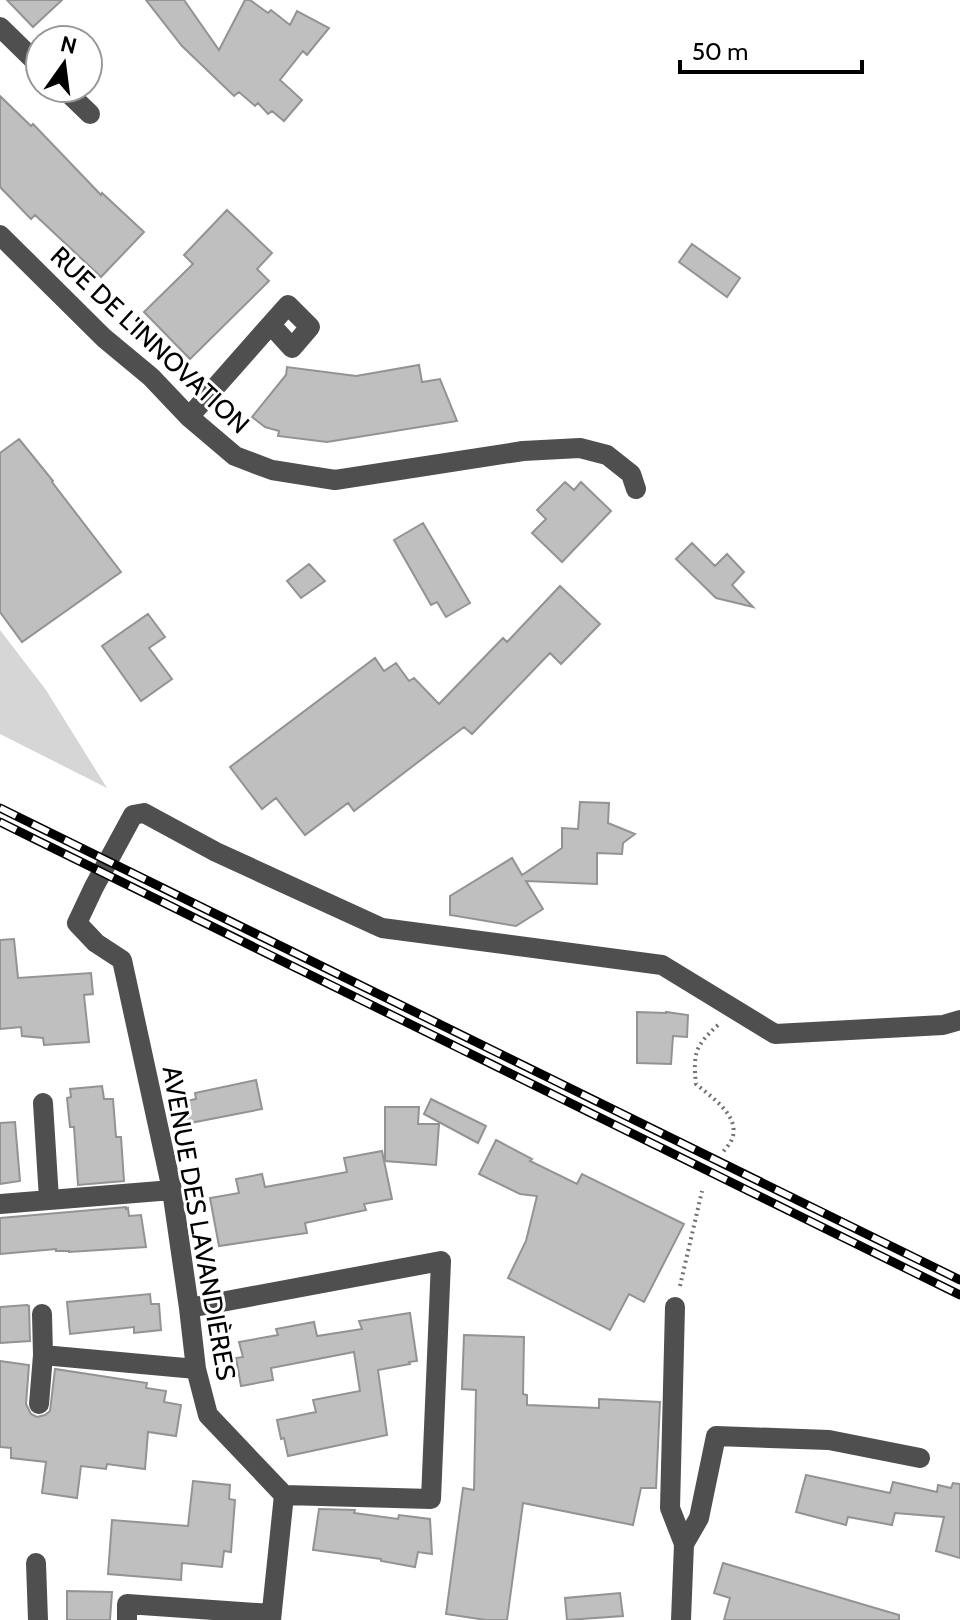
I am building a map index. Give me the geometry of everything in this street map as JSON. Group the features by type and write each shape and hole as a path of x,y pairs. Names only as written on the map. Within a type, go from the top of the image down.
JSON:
{"street":[{"path":"0,27 24,50"},
{"path":"80,104 90,114"},
{"name":"RUE DE L'INNOVATION","path":"0,235 104,338 151,377 189,417 235,456 272,470 335,480 523,451 580,448 607,455 631,474 636,489"},
{"path":"189,417 271,325"},
{"name":"AVENUE DES LAVANDIÈRES","path":"284,1495 208,1415 196,1369 172,1190 122,960 96,943 77,923 114,846 133,815 144,813 216,852 382,928 662,965 734,1010"},
{"path":"734,1010 775,1034 943,1025 960,1020"},
{"path":"43,1103 49,1199"},
{"path":"0,1204 172,1190"},
{"path":"127,1620 127,1604 271,1617 284,1495 431,1499 441,1261 189,1308"},
{"path":"675,1307 670,1508 684,1544 681,1620"},
{"path":"39,1404 42,1314"},
{"path":"43,1355 196,1369"},
{"path":"684,1544 699,1518 716,1436 829,1440 920,1458"},
{"path":"36,1563 38,1620"}],"path":[{"path":"722,1153 733,1138 733,1122 723,1108 696,1084 694,1062 700,1041 734,1010"},
{"path":"675,1307 702,1191"}],"shaded area":[{"path":"0,630 46,690 107,788 0,734"}],"building":[{"path":"7,0 62,0 36,24 30,24"},
{"path":"146,0 184,0 219,50 245,0 250,0 268,13 271,10 290,25 297,11 329,28 307,55 303,51 280,80 302,100 284,121 272,111 268,114 258,103 255,106 239,92 234,96 182,46"},
{"path":"0,96 31,126 33,124 101,195 144,232 101,277 35,215 31,219 0,187"},
{"path":"227,210 272,253 257,269 269,281 190,359 144,312 193,264 184,255"},
{"path":"692,244 740,278 727,297 679,262"},
{"path":"419,365 422,382 440,379 457,421 327,442 278,436 279,431 265,427 252,417 286,375 287,367 356,376"},
{"path":"19,439 121,572 22,642 0,612 0,453"},
{"path":"565,482 574,490 581,482 611,511 562,562 532,533 546,519 537,510"},
{"path":"423,523 470,603 446,617 437,602 431,605 394,540"},
{"path":"692,543 715,566 727,554 744,572 732,585 753,607 716,598 676,559"},
{"path":"309,564 325,581 301,598 287,581"},
{"path":"560,586 600,624 561,664 550,653 472,734 464,727 354,811 348,803 305,835 276,798 262,809 230,767 375,658 384,671 396,663 409,681 414,678 439,704 503,638 507,642"},
{"path":"148,614 165,637 149,648 172,679 141,701 102,646"},
{"path":"580,802 609,803 608,823 635,834 623,843 622,854 597,853 597,884 526,881 543,909 516,926 450,915 450,896 512,858 522,875 562,848 562,828 578,829"},
{"path":"14,939 18,978 91,973 93,994 84,995 89,1042 44,1045 43,1038 22,1036 21,1027 0,1029 0,940"},
{"path":"637,1012 688,1015 687,1037 673,1036 671,1064 637,1063"},
{"path":"256,1080 262,1109 180,1125 175,1103 196,1099 195,1093"},
{"path":"102,1086 104,1099 113,1099 116,1137 121,1137 124,1181 78,1185 74,1127 70,1127 67,1098 71,1097 70,1089"},
{"path":"431,1099 486,1126 478,1143 424,1114"},
{"path":"385,1107 419,1107 418,1124 439,1124 436,1165 385,1161"},
{"path":"15,1122 20,1181 0,1184 0,1123"},
{"path":"496,1140 577,1184 582,1174 684,1224 644,1302 629,1294 610,1330 508,1278 526,1241 537,1196 520,1194 479,1174"},
{"path":"382,1151 392,1199 364,1204 366,1210 305,1223 307,1233 219,1246 210,1198 239,1193 236,1179 262,1174 265,1187 347,1172 344,1158"},
{"path":"126,1207 129,1216 141,1215 146,1247 0,1254 0,1218"},
{"path":"150,1294 151,1304 159,1304 161,1330 134,1333 134,1327 70,1334 67,1302"},
{"path":"27,1305 30,1341 0,1343 0,1307"},
{"path":"410,1313 417,1361 378,1370 387,1435 288,1456 277,1420 316,1412 313,1400 360,1391 354,1352 271,1368 273,1380 241,1386 236,1358 243,1357 239,1342 278,1335 276,1329 314,1322 317,1336 362,1329 359,1321"},
{"path":"464,1335 524,1337 523,1394 527,1395 527,1405 599,1408 599,1399 660,1402 656,1488 641,1488 633,1525 523,1503 507,1620 446,1614 463,1488 474,1490 476,1390 462,1389"},
{"path":"0,1361 29,1365 26,1404 31,1414 37,1417 50,1411 55,1369 147,1383 146,1388 166,1391 164,1402 181,1405 176,1436 148,1432 145,1469 107,1464 106,1469 81,1466 77,1498 42,1493 46,1462 11,1458 11,1448 0,1447"},
{"path":"806,1475 890,1493 893,1482 937,1492 938,1485 951,1488 953,1483 960,1484 960,1558 936,1551 944,1517 895,1513 892,1525 848,1517 846,1525 796,1512"},
{"path":"193,1481 230,1485 229,1499 235,1500 231,1552 224,1551 222,1567 182,1563 181,1580 108,1574 112,1520 188,1526"},
{"path":"319,1509 355,1510 354,1513 398,1519 399,1515 430,1519 432,1554 418,1552 415,1567 313,1550"},
{"path":"723,1563 899,1615 899,1620 724,1620 730,1598 714,1593"},
{"path":"67,1591 112,1592 110,1620 67,1620"},
{"path":"620,1593 623,1616 567,1620 565,1598"}],"railway":[{"path":"0,808 960,1280"},
{"path":"0,822 960,1295"}]}
